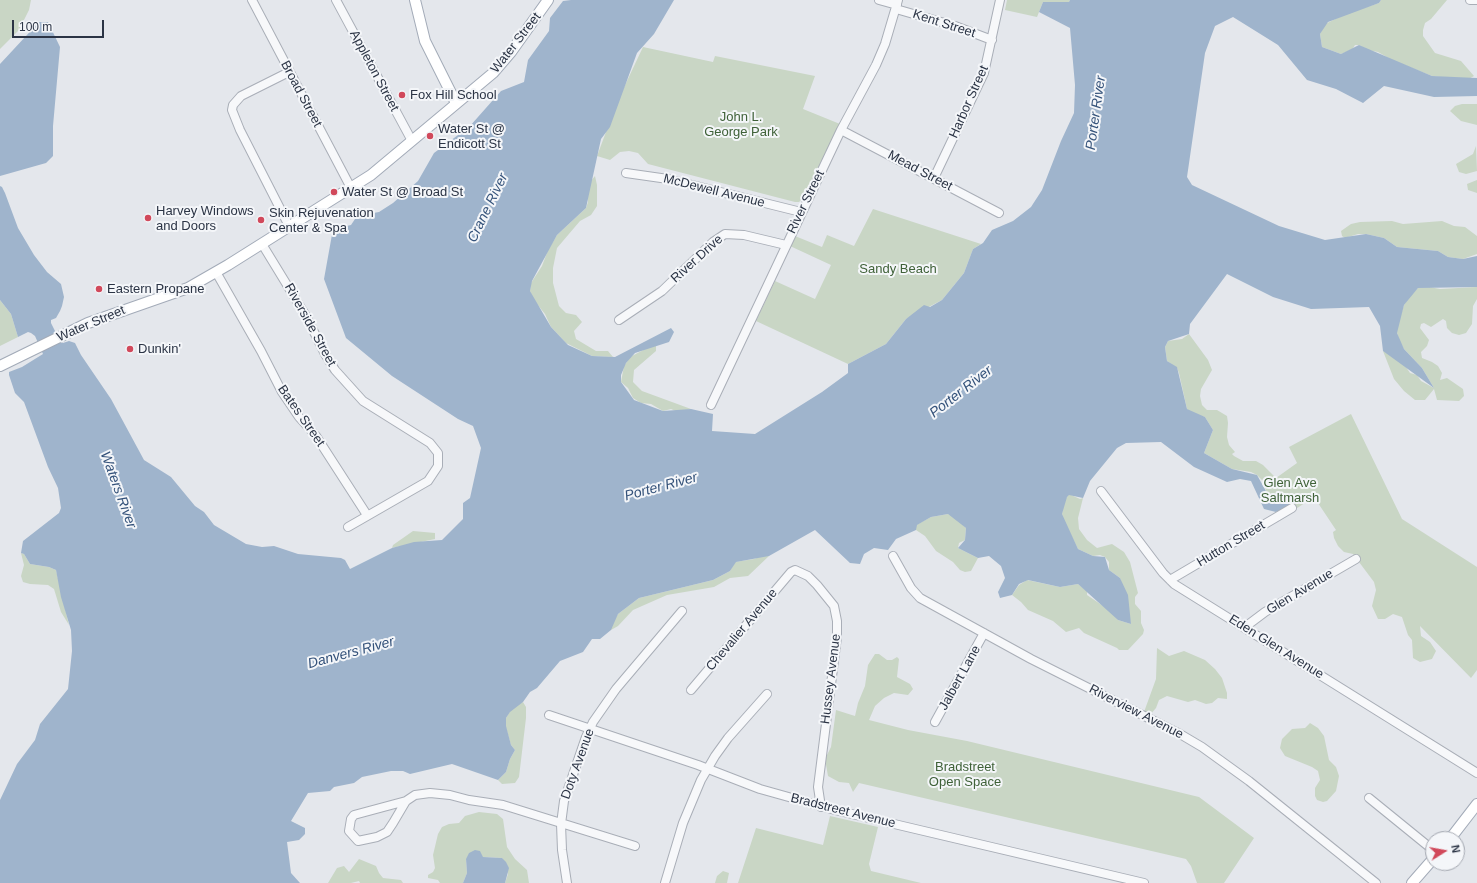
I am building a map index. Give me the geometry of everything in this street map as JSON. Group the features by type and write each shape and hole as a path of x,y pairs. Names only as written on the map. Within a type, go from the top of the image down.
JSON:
{"main road":[{"path":"415,0 425,41 456,103"},
{"name":"Water Street","path":"0,366 4,361 71,331 133,306 175,293 216,272 371,175 456,103 485,81 503,62 548,0"},
{"path":"1456,831 1477,804"},
{"path":"1412,883 1425,868"}],"street":[{"name":"Broad Street","path":"252,0 350,188"},
{"name":"Appleton Street","path":"336,0 412,141"},
{"name":"Kent Street","path":"879,0 897,5 992,40"},
{"name":"Harbor Street","path":"934,178 984,73 1000,0"},
{"path":"1470,0 1477,0"},
{"name":"River Street","path":"711,404 841,130 876,65 885,44 897,5"},
{"path":"289,72 241,96 232,105 232,110 240,130 289,226"},
{"name":"Mead Street","path":"841,130 999,213"},
{"name":"McDewell Avenue","path":"626,173 668,179 802,212"},
{"name":"River Drive","path":"619,320 662,291 713,242 726,234 744,235 786,245"},
{"name":"Riverside Street","path":"262,244 306,316 324,354 335,370 363,401 430,443 438,453 438,466 428,481 348,527"},
{"name":"Bates Street","path":"216,272 261,351 282,392 299,417 316,436 367,516"},
{"name":"Eden Glen Avenue","path":"1101,491 1170,580 1192,597 1245,626 1477,773"},
{"name":"Hutton Street","path":"1170,580 1292,508"},
{"name":"Riverview Avenue","path":"893,556 911,588 920,598 1202,747 1249,781 1376,883"},
{"name":"Glen Avenue","path":"1245,626 1265,612 1356,559"},
{"name":"Chevalier Avenue","path":"691,690 794,570"},
{"name":"Hussey Avenue","path":"794,570 808,576 826,595 834,606 837,621 837,638 818,787 821,807"},
{"name":"Doty Avenue","path":"567,883 562,850 561,824 564,801 590,729 616,689 682,611"},
{"name":"Jalbert Lane","path":"935,722 984,633"},
{"path":"664,883 683,823 708,769 728,738 767,694"},
{"name":"Bradstreet Avenue","path":"549,715 708,769 760,789 821,807 1144,883"},
{"path":"406,801 386,832 377,837 358,841 348,831 350,819 354,815 406,801 415,795 430,793 450,795 469,800 504,805 635,846"},
{"path":"1369,798 1425,844"}],"green space":[{"path":"0,0 31,0 29,10 19,30 0,49"},
{"path":"1007,0 1070,0 1069,2 1043,2 1037,17 1005,10"},
{"path":"1381,0 1447,0 1431,19 1425,23 1423,36 1435,53 1461,61 1474,76 1467,80 1432,76 1359,45 1355,45 1352,50 1341,54 1322,47 1320,34 1325,24 1352,11 1379,3"},
{"name":"John L. George Park","path":"643,47 713,62 715,56 815,76 803,109 840,124 802,199 799,202 795,202 648,164 638,153 629,151 620,152 610,160 597,156 618,100"},
{"path":"1462,104 1477,104 1477,125 1461,121 1450,111 1455,106"},
{"path":"1476,146 1477,171 1466,174 1459,172 1456,164 1473,154"},
{"path":"595,176 597,185 597,206 591,215 580,221 557,248 553,268 553,283 559,306 566,313 576,315 582,322 574,331 576,339 596,351 608,351 613,357 592,356 566,343 551,327 545,314 533,299 530,291 531,283 542,266 548,250 557,235 586,208 588,202 587,191"},
{"path":"1477,180 1477,193 1468,190 1467,184"},
{"name":"Sandy Beach","path":"873,209 981,244 973,249 964,273 942,300 906,319 886,344 848,364 756,321 775,281 815,299 831,265 790,246 795,236 822,247 827,235 854,246"},
{"path":"1392,221 1403,224 1442,221 1454,226 1465,227 1477,236 1477,254 1463,259 1448,257 1438,251 1397,247 1384,238 1366,234 1358,234 1345,238 1342,236 1341,231 1351,224 1360,222"},
{"path":"1429,287 1440,289 1477,287 1477,299 1473,306 1472,324 1466,333 1459,335 1452,333 1447,328 1446,321 1443,319 1431,327 1424,323 1421,324 1420,328 1429,340 1427,346 1421,352 1422,358 1438,366 1442,373 1440,380 1447,378 1463,389 1464,396 1459,401 1437,400 1434,389 1425,400 1415,400 1404,391 1394,379 1383,351 1392,355 1404,364 1410,373 1417,375 1421,381 1434,388 1422,368 1404,349 1399,340 1396,329 1404,305 1410,295 1418,288"},
{"path":"0,300 11,314 18,337 0,346"},
{"name":"Glen Ave Saltmarsh","path":"1189,334 1208,360 1212,370 1201,389 1200,396 1202,405 1207,410 1217,410 1227,416 1227,437 1229,445 1235,452 1232,454 1234,456 1243,461 1256,461 1263,465 1276,478 1297,463 1289,447 1351,414 1402,519 1477,567 1477,670 1471,678 1420,626 1421,636 1430,642 1436,651 1432,659 1420,662 1413,658 1412,640 1408,635 1402,617 1393,614 1385,619 1378,619 1372,606 1376,590 1374,582 1353,554 1344,552 1338,546 1333,532 1336,530 1314,497 1282,518 1271,495 1267,493 1262,480 1257,475 1251,472 1232,469 1204,453 1213,430 1205,417 1191,413 1187,409 1179,373 1177,368 1167,361 1165,347 1168,341 1182,339"},
{"path":"653,345 656,346 656,351 634,370 633,382 642,391 691,409 678,412 671,409 663,411 651,404 641,403 633,398 628,388 621,382 624,366 630,357"},
{"path":"1069,494 1080,499 1083,498 1078,518 1079,529 1087,540 1097,548 1112,544 1124,552 1130,562 1138,593 1135,597 1135,604 1141,611 1141,623 1144,630 1143,634 1128,650 1119,650 1084,633 1079,628 1066,632 1053,621 1028,610 1012,595 1019,585 1027,580 1060,587 1078,584 1087,591 1087,595 1112,612 1118,620 1131,624 1120,578 1109,570 1109,562 1105,557 1100,555 1093,556 1078,549 1063,520 1062,514 1064,501"},
{"path":"948,514 954,515 966,528 965,540 959,543 958,548 978,558 971,571 965,572 960,570 953,562 936,551 925,536 916,530 916,525 931,517"},
{"path":"413,531 435,533 435,539 392,548 393,545"},
{"path":"21,553 24,554 30,564 49,567 56,570 69,625 61,612 54,589 48,585 23,582 21,576 24,565"},
{"path":"764,555 769,556 748,576 730,578 714,587 667,595 633,610 618,626 611,630 610,626 618,614 639,598 713,580 730,571 735,562 754,559"},
{"path":"1157,648 1169,656 1184,651 1205,660 1222,678 1227,693 1227,699 1218,698 1212,703 1206,704 1195,700 1188,702 1167,696 1159,700 1156,708 1149,716 1144,712 1156,679"},
{"name":"Bradstreet Open Space","path":"875,654 879,654 887,660 892,660 897,657 899,659 897,677 910,684 913,689 908,695 894,693 884,698 875,706 869,720 908,730 967,741 1199,797 1254,838 1224,883 1197,883 1191,866 1186,859 859,783 853,792 849,783 839,782 828,776 825,759 831,747 836,710 855,716 858,703 865,686 868,665"},
{"path":"523,702 526,707 526,718 519,777 515,783 502,784 498,780 506,772 510,759 515,750 511,745 506,728 506,718 512,708"},
{"path":"1310,723 1318,728 1324,736 1329,760 1336,767 1339,776 1336,791 1327,801 1323,802 1317,800 1315,796 1315,788 1320,780 1318,771 1285,756 1280,748 1282,739 1292,729 1305,728"},
{"path":"479,812 497,814 503,819 507,847 515,859 527,870 529,883 505,883 508,874 502,858 483,857 466,859 467,873 463,883 440,883 438,880 428,878 428,875 433,872 435,868 433,855 438,834 442,827 449,824 459,823 465,816"},
{"path":"830,816 878,827 869,864 871,871 921,883 738,883 756,828 823,845"},
{"path":"359,859 376,866 383,878 401,880 403,883 360,883 359,881 351,883 328,883 337,868 344,866 349,872"},
{"path":"723,871 729,873 727,883 715,883 717,876"}],"water":[{"path":"674,0 654,34 637,53 610,127 601,139 586,208 557,235 532,281 530,291 551,327 568,345 592,356 615,357 671,328 674,332 669,342 635,353 626,363 621,375 621,382 634,400 663,411 691,409 713,414 712,431 755,434 822,392 848,373 848,364 886,344 906,319 924,305 930,307 942,300 964,273 973,249 983,243 992,230 1013,221 1031,207 1042,190 1061,141 1074,113 1075,85 1070,28 1039,12 1043,2 1069,2 1070,0 1381,0 1379,3 1328,22 1320,34 1322,47 1341,54 1359,45 1432,76 1477,78 1477,96 1434,97 1384,86 1363,103 1336,89 1307,80 1278,45 1233,17 1215,26 1205,53 1187,177 1192,185 1279,226 1325,240 1366,234 1384,238 1397,247 1438,251 1448,257 1463,259 1477,256 1477,287 1418,288 1404,305 1397,333 1404,349 1422,368 1434,388 1383,351 1380,326 1369,307 1311,309 1273,297 1227,274 1190,324 1189,334 1168,341 1165,347 1167,361 1177,367 1187,409 1205,417 1213,430 1204,453 1232,469 1257,475 1267,493 1291,504 1276,512 1264,509 1251,481 1240,479 1227,482 1194,467 1161,442 1126,443 1117,448 1090,481 1083,498 1069,495 1067,497 1062,514 1078,549 1093,556 1105,557 1109,570 1120,578 1128,595 1131,624 1118,620 1078,584 1060,587 1028,580 1019,584 1012,595 1000,598 998,592 1005,578 1001,566 989,556 978,558 958,548 965,540 966,528 948,514 931,517 917,525 916,530 896,539 888,550 874,548 864,554 860,564 850,563 815,530 769,556 736,562 730,571 713,580 639,598 618,614 611,630 600,639 592,639 583,652 560,661 537,688 530,692 523,702 510,712 506,718 506,726 511,745 515,750 510,759 506,772 498,780 452,764 410,774 403,771 391,771 362,777 354,783 334,787 330,791 308,793 291,821 305,828 305,834 299,840 287,842 291,873 300,883 0,883 0,800 17,764 35,740 40,724 68,689 72,651 71,630 61,597 56,570 49,567 30,564 24,554 21,553 23,541 59,513 61,508 58,488 48,467 24,402 15,393 9,375 9,372 22,367 43,354 35,336 31,333 28,332 18,337 11,314 0,300 0,186 5,193 18,228 34,255 47,272 61,284 64,297 62,306 56,318 51,320 60,341 63,343 69,341 75,343 81,355 111,399 144,460 171,477 195,506 204,512 214,525 246,544 262,547 274,546 298,554 341,558 345,560 350,569 392,548 414,542 442,540 463,519 463,503 470,498 481,448 473,426 458,419 392,376 346,338 324,279 333,229 351,225 357,216 379,212 393,203 418,181 434,153 470,126 501,91 524,82 528,60 549,31 550,18 563,1"},
{"path":"39,22 48,22 60,47 53,126 53,156 46,163 0,176 0,64"},
{"path":"475,850 480,851 483,857 502,858 506,862 509,868 505,883 463,883 467,873 466,859 469,853"}],"place":[{"name":"Fox Hill School","path":"402,95"},
{"name":"Water St @ Endicott St","path":"430,136"},
{"name":"Water St @ Broad St","path":"334,192"},
{"name":"Harvey Windows and Doors","path":"148,218"},
{"name":"Skin Rejuvenation Center & Spa","path":"261,220"},
{"name":"Eastern Propane","path":"99,289"},
{"name":"Dunkin'","path":"130,349"}],"water label":[{"name":"Porter River","path":"1096,113"},
{"name":"Crane River","path":"488,208"},
{"name":"Porter River","path":"961,392"},
{"name":"Porter River","path":"661,487"},
{"name":"Waters River","path":"118,490"},
{"name":"Danvers River","path":"351,653"}]}
